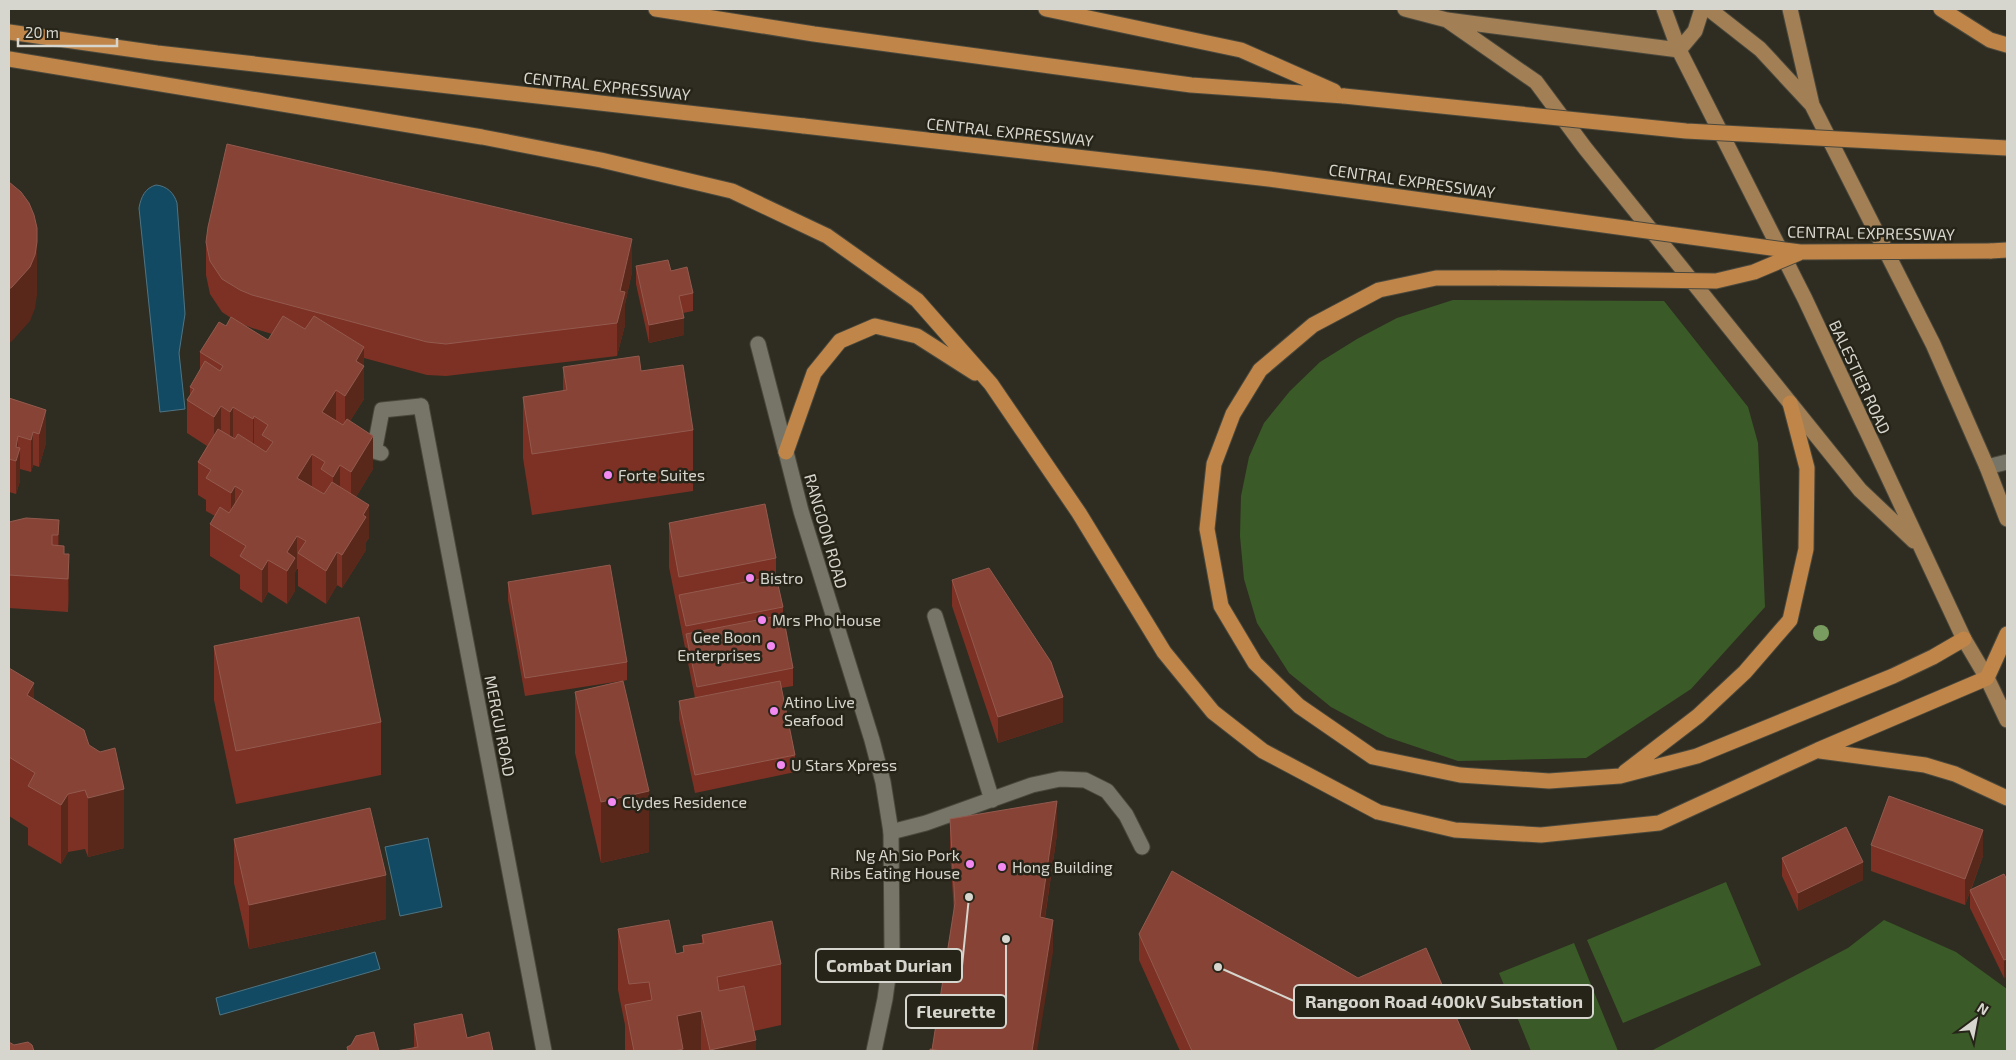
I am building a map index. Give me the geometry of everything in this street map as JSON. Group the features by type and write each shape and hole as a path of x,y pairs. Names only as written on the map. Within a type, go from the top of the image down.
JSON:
{"highway":[{"path":"656,9 814,34 1191,85 1344,96 1686,130 2007,148"},
{"path":"1046,9 1240,50 1344,96"},
{"path":"1941,9 1990,40 2007,45"},
{"name":"CENTRAL EXPRESSWAY","path":"9,32 157,53 1269,179 1800,252 2007,250"},
{"path":"9,59 482,137 601,160 732,191 827,236 917,300 991,384 1079,513 1164,652 1212,712 1263,751 1378,812 1455,830 1542,835 1659,823 1818,750 1987,678 2007,634"},
{"path":"1800,252 1754,272 1716,281 1436,278 1379,290 1313,325 1260,370 1233,414 1214,464 1207,529 1221,606 1255,663 1299,706 1373,757 1460,775 1549,781 1620,776 1697,756 1893,676 1964,639"},
{"path":"786,452 814,373 840,341 875,326 917,336 991,384"},
{"path":"1620,776 1698,716 1745,672 1790,620 1806,549 1807,468 1790,403"},
{"path":"1818,750 1924,765 1955,774 2007,798"}],"main road":[{"path":"1404,9 1447,20 1679,50 1695,31 1702,9"},
{"name":"BALESTIER ROAD","path":"1664,9 1679,50 1804,299 1964,639 1987,678 2007,720"},
{"path":"1709,9 1760,49 1812,105"},
{"path":"1790,9 1812,105 1933,344 1988,467 2007,519"},
{"path":"1447,20 1536,82 1585,148 1860,490 1921,547"}],"street":[{"name":"RANGOON ROAD","path":"758,344 806,528 872,740 883,782 891,832 892,948 885,999 874,1051"},
{"name":"MERGUI ROAD","path":"381,453 377,452 374,447 382,410 421,406 544,1051"},
{"path":"1988,467 2007,462"},
{"path":"935,616 992,800"},
{"path":"891,832 926,823 1032,785 1060,779 1085,780 1107,791 1126,815 1142,847"}],"green space":[{"path":"1453,300 1664,301 1748,407 1758,443 1765,607 1691,689 1586,758 1458,761 1387,737 1331,707 1289,673 1257,623 1244,579 1240,536 1241,496 1249,457 1264,423 1290,391 1320,362 1357,339 1397,318"},
{"path":"1726,882 1761,965 1623,1023 1587,940"},
{"path":"1884,920 1956,952 2007,989 2007,1051 1651,1051 1848,948"},
{"path":"1574,943 1618,1051 1531,1051 1499,973"}],"water":[{"path":"156,185 169,191 177,203 185,314 179,353 185,409 160,412 139,208 144,194 149,188"},
{"path":"428,838 442,907 400,916 385,847"},
{"path":"375,952 380,969 220,1015 216,998"}],"building":[{"path":"227,144 632,239 620,291 625,292 617,323 446,344 427,342 252,295 240,290 222,279 210,261 206,242"},
{"path":"9,182 21,192 29,203 37,228 37,242 35,255 30,267 9,289"},
{"path":"668,260 671,271 687,267 693,293 679,296 684,318 649,325 636,266"},
{"path":"283,316 305,329 314,316 364,347 356,361 364,366 345,396 336,390 322,412 343,425 347,419 373,436 351,472 340,465 333,477 321,469 325,462 312,454 297,478 324,494 332,482 369,505 363,515 366,517 342,555 337,552 326,571 298,553 306,541 297,536 287,552 295,558 287,571 268,560 262,570 240,556 246,546 210,524 220,507 229,513 243,491 235,486 231,493 206,478 211,470 198,462 218,429 235,439 238,434 266,452 273,442 262,435 268,425 254,416 253,419 233,407 230,412 221,406 214,417 187,400 194,389 190,387 205,361 220,371 223,366 200,352 219,322 226,326 231,317 268,340"},
{"path":"639,356 641,371 683,365 693,430 532,454 523,397 567,390 563,367"},
{"path":"9,398 46,410 39,434 33,432 31,440 18,436 16,447 20,448 16,461 9,459"},
{"path":"765,504 776,558 679,577 669,523"},
{"path":"26,518 59,520 58,535 52,535 52,545 64,546 64,554 69,554 68,579 9,575 9,522"},
{"path":"610,565 627,662 525,678 508,582"},
{"path":"989,568 1051,662 1063,697 998,717 952,580"},
{"path":"776,576 783,607 686,626 679,595"},
{"path":"783,615 793,668 697,687 686,634"},
{"path":"359,617 381,722 236,751 214,646"},
{"path":"9,668 34,683 27,695 84,730 89,745 100,752 115,748 124,789 88,798 85,790 68,794 61,805 28,786 35,773 9,757"},
{"path":"623,681 649,791 601,802 575,692"},
{"path":"780,681 795,755 695,775 679,701"},
{"path":"1889,796 1983,830 1965,879 1871,845"},
{"path":"1057,801 1040,917 1053,920 1032,1051 932,1050 955,903 950,819"},
{"path":"370,808 386,875 249,905 234,839"},
{"path":"1846,827 1863,862 1798,893 1782,858"},
{"path":"1172,871 1358,978 1426,948 1471,1051 1192,1051 1139,934"},
{"path":"2004,874 2007,880 2007,959 2004,960 1970,890"},
{"path":"669,920 676,954 684,952 683,946 704,943 702,935 772,921 781,964 717,977 719,991 744,986 756,1040 710,1050 701,1011 677,1016 683,1049 674,1051 634,1051 625,1005 652,1000 649,982 629,984 618,929"},
{"path":"462,1014 467,1038 489,1032 493,1051 396,1051 418,1047 414,1024"},
{"path":"374,1032 379,1051 348,1051 347,1047 351,1045 356,1036"},
{"path":"9,1042 14,1045 28,1042 32,1045 34,1051 9,1051"}],"place":[{"name":"Forte Suites","path":"608,475"},
{"name":"Bistro","path":"750,578"},
{"name":"Mrs Pho House","path":"762,620"},
{"name":"Gee Boon Enterprises","path":"771,646"},
{"name":"Atino Live Seafood","path":"774,711"},
{"name":"U Stars Xpress","path":"781,765"},
{"name":"Clydes Residence","path":"612,802"},
{"name":"Ng Ah Sio Pork Ribs Eating House","path":"970,864"},
{"name":"Hong Building","path":"1002,867"},
{"name":"Combat Durian","path":"969,897"},
{"name":"Fleurette","path":"1006,939"},
{"name":"Rangoon Road 400kV Substation","path":"1218,967"}]}
